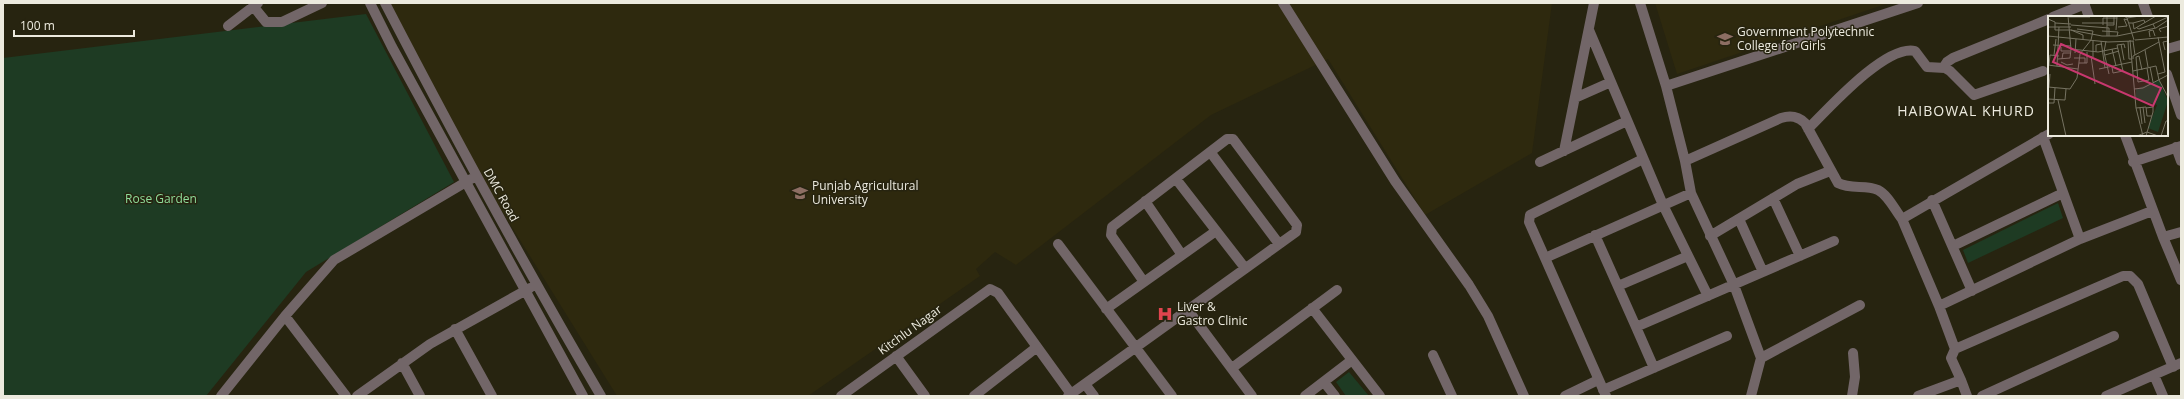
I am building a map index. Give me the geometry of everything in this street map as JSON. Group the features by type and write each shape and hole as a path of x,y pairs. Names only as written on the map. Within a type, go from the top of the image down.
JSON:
{"street":[{"path":"228,26 255,5 266,22 282,22 322,3"},
{"path":"370,3 524,290 583,396"},
{"name":"DMC Road","path":"385,3 535,285 601,396"},
{"path":"1283,3 1395,181 1484,310 1524,396"},
{"path":"1564,151 1594,3"},
{"path":"1640,3 1666,86 1685,161 1691,193 1734,285 1761,358 1751,396"},
{"path":"1666,86 1918,3"},
{"path":"2143,3 2148,16"},
{"path":"2055,16 2085,4 2089,16"},
{"path":"1943,68 1946,62 1953,58 2048,19"},
{"path":"1589,30 1663,205 1708,296"},
{"path":"2168,50 2181,45"},
{"path":"1808,129 1848,89 1882,62 1893,56 1914,50 1924,66 1943,68 1954,74 1970,92 1976,95 2043,71"},
{"path":"2168,77 2181,115"},
{"path":"1575,98 1611,82"},
{"path":"1685,161 1781,118 1789,116 1796,117 1805,124 1838,183 1878,190 1884,194 1902,219 1939,306 1955,349"},
{"path":"1540,162 1627,121"},
{"path":"1902,219 1932,200 2046,136 2063,193 2080,239"},
{"path":"2125,136 2162,237 2181,280"},
{"path":"974,396 1037,347 1069,395 1296,232 1296,225 1231,138 1114,225 1110,232 1144,282"},
{"path":"2134,162 2179,147 2181,161"},
{"path":"1211,153 1280,244"},
{"path":"1643,160 1530,215 1529,222 1604,393 1654,368 1727,336"},
{"path":"1710,236 1797,184 1830,171"},
{"path":"221,396 285,316 334,260 476,176"},
{"path":"1176,179 1245,268"},
{"path":"1545,258 1691,193"},
{"path":"1953,246 2063,193"},
{"path":"1774,198 1800,256"},
{"path":"1932,200 1972,290"},
{"path":"1145,201 1182,255"},
{"path":"1939,306 2080,239 2152,210"},
{"path":"1739,219 1762,272"},
{"path":"1106,309 1216,231"},
{"path":"2162,237 2181,232"},
{"path":"1595,235 1654,368"},
{"path":"1636,327 1834,241"},
{"path":"1058,244 1172,396"},
{"path":"1618,286 1688,256"},
{"path":"1967,396 1951,358 1955,349 2123,276 2130,276 2138,284 2177,365 2154,375 2119,394 2106,396"},
{"path":"357,396 402,363 455,329 535,285"},
{"name":"Kitchlu Nagar","path":"841,396 990,289 995,290 1037,347"},
{"path":"1232,368 1337,290"},
{"path":"1761,358 1860,305"},
{"path":"1312,308 1380,396"},
{"path":"1188,310 1252,396"},
{"path":"285,316 346,396"},
{"path":"455,329 492,396"},
{"path":"1982,396 2114,336"},
{"path":"1852,396 1856,377 1853,353"},
{"path":"1433,355 1452,396"},
{"path":"896,356 925,396"},
{"path":"1305,396 1352,360"},
{"path":"402,363 420,396"},
{"path":"2154,375 2163,396"},
{"path":"1565,396 1598,380"},
{"path":"1918,396 1961,380"},
{"path":"1324,382 1335,396"},
{"path":"1085,384 1094,396"}],"shaded area":[{"name":"Punjab Agricultural University","path":"388,3 1552,3 1532,153 1425,215 1328,59 1211,115 1016,265 995,252 976,269 980,276 808,396 617,396 477,171"},
{"name":"Government Polytechnic College for Girls","path":"1655,3 1889,3 1677,74"}],"green space":[{"name":"Rose Garden","path":"366,14 454,182 306,272 206,396 3,396 3,58"},
{"path":"2058,203 2063,218 1968,263 1963,250"},
{"path":"1349,372 1369,396 1346,396 1336,382"}],"place":[{"name":"Government Polytechnic College for Girls","path":"1725,39"},
{"name":"Punjab Agricultural University","path":"800,193"},
{"name":"Liver & Gastro Clinic","path":"1165,314"}],"district":[{"name":"HAIBOWAL KHURD","path":"1966,111"}]}
